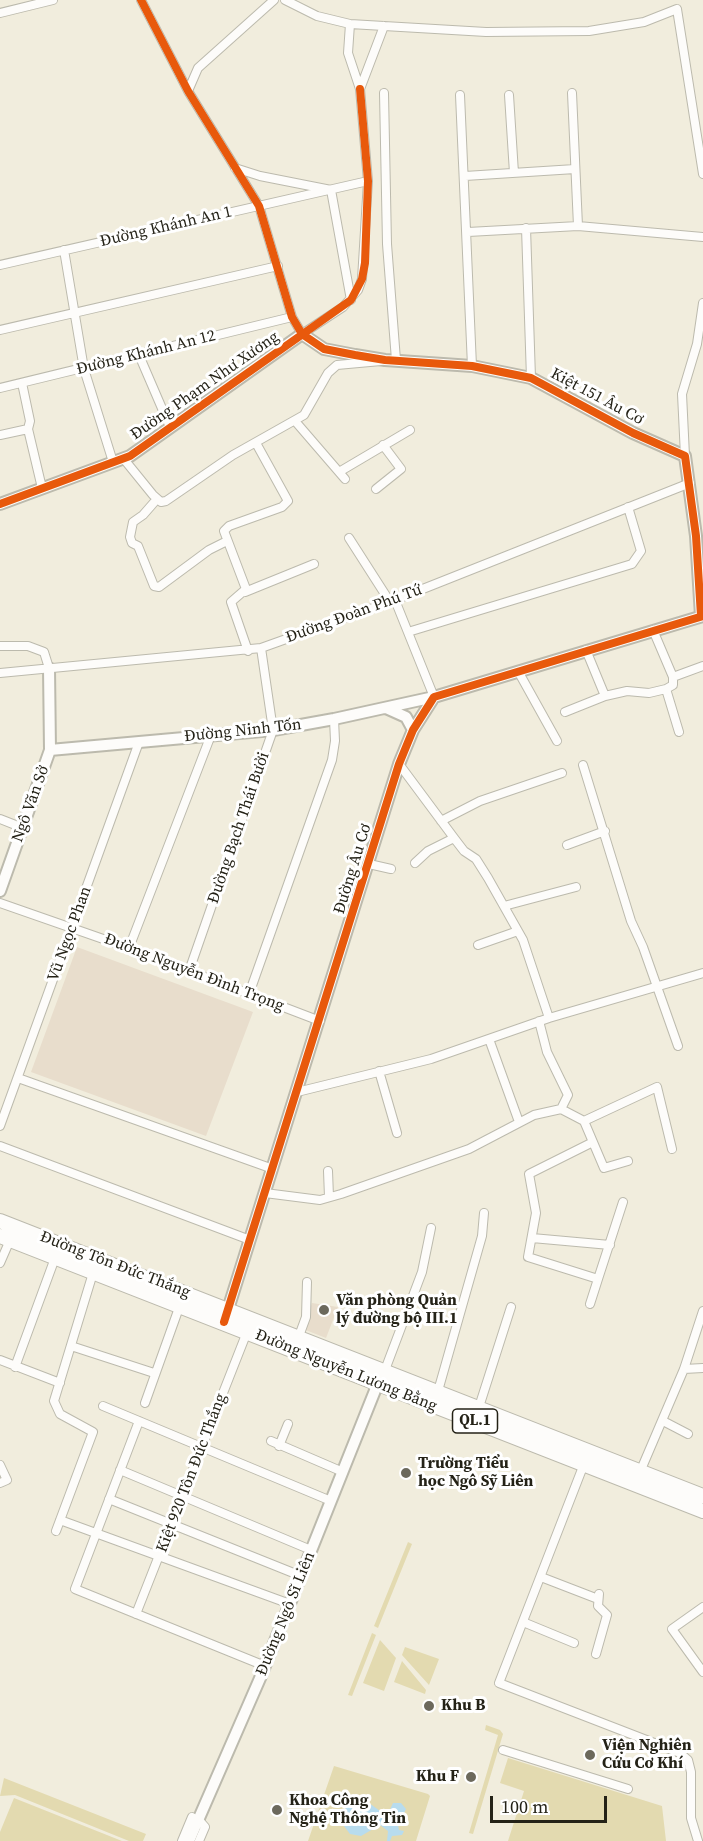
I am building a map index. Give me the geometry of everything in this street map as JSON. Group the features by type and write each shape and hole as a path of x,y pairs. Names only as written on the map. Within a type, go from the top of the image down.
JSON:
{"highway":[{"name":"Đường Tôn Đức Thắng","path":"0,1221 226,1316"},
{"name":"Đường Tôn Đức Thắng","path":"5,1238 180,1305 226,1316"},
{"name":"Đường Nguyễn Lương Bằng","path":"226,1316 247,1332 382,1377 438,1391 703,1496"},
{"name":"Đường Nguyễn Lương Bằng","path":"226,1316 299,1336 460,1416 703,1511"},
{"path":"460,1416 466,1402"}],"street":[{"path":"0,13 53,0"},
{"path":"141,0 188,91 259,206 292,317 302,334"},
{"path":"188,91 198,68 274,0"},
{"path":"285,0 317,16 350,24 486,32 564,32 644,22 677,9 703,174"},
{"path":"350,24 348,53 360,88 368,181 365,263 362,279 351,300"},
{"path":"360,88 384,26"},
{"path":"384,93 387,244 396,360"},
{"path":"572,93 578,226"},
{"path":"460,95 468,232 472,366"},
{"path":"509,95 514,173"},
{"path":"235,168 260,176 331,190 351,300"},
{"path":"465,176 575,169"},
{"name":"Đường Khánh An 1","path":"0,264 368,181"},
{"path":"468,232 578,226 703,237"},
{"path":"526,228 531,378"},
{"path":"64,250 84,369 118,460 160,502 165,501 233,455 295,421 310,408 328,373 337,365 365,364 385,360"},
{"path":"0,330 278,266"},
{"name":"Đường Phạm Như Xương","path":"0,504 118,460 170,427 351,300"},
{"path":"349,538 393,601 434,697 702,616 690,483 685,456 682,394 697,344 703,303"},
{"name":"Đường Khánh An 12","path":"0,388 292,317"},
{"name":"Kiệt 151 Âu Cơ","path":"302,334 324,349 385,360 472,366 531,378 633,433 685,456"},
{"path":"139,355 170,427"},
{"path":"22,383 30,421 28,429 42,488"},
{"path":"295,421 345,479"},
{"path":"0,435 28,429"},
{"path":"339,472 410,430"},
{"path":"245,592 224,531 229,526 282,507 288,501 256,443"},
{"path":"376,489 401,470 383,445"},
{"name":"Đường Đoàn Phú Tứ","path":"0,673 261,648 393,601 690,483"},
{"path":"157,499 132,524 130,540 138,545 154,586 159,587 209,550 227,541"},
{"path":"408,632 632,564 641,551 628,507"},
{"path":"248,651 231,602 245,592 314,564"},
{"path":"565,712 605,696 627,691 649,693 673,685 674,676 652,630"},
{"path":"0,646 28,646 44,652 49,668"},
{"name":"Đường Bạch Thái Bưởi","path":"189,971 273,730 261,648"},
{"path":"586,650 605,696"},
{"path":"674,676 703,666"},
{"name":"Ngô Văn Sở","path":"0,891 50,750 49,668"},
{"path":"518,671 557,741"},
{"path":"666,689 679,732"},
{"name":"Đường Ninh Tốn","path":"50,750 273,730 434,697"},
{"name":"Đường Âu Cơ","path":"226,1316 399,764 413,730 434,697"},
{"path":"385,708 406,717 413,730"},
{"path":"249,994 332,760 335,741 334,719"},
{"path":"129,948 211,735"},
{"name":"Vũ Ngọc Phan","path":"0,1126 139,742"},
{"path":"399,764 453,838 464,851 476,859 504,906 518,931 549,1018"},
{"path":"583,765 631,921 678,1046"},
{"path":"441,821 480,801 562,773"},
{"path":"0,819 23,828"},
{"path":"567,845 604,831"},
{"path":"415,863 428,851 453,838"},
{"path":"369,864 391,869"},
{"path":"504,906 576,887"},
{"name":"Đường Nguyễn Đình Trọng","path":"0,903 129,948 320,1021"},
{"path":"478,945 518,931"},
{"path":"297,1092 431,1059 539,1021 703,973"},
{"path":"539,1021 547,1052 568,1095 561,1109"},
{"path":"489,1039 519,1122"},
{"path":"379,1071 397,1132"},
{"path":"18,1078 273,1170"},
{"path":"584,1121 657,1087 672,1149"},
{"path":"265,1193 320,1200 469,1149 534,1114 561,1109 584,1121 604,1168 628,1161"},
{"path":"592,1142 530,1174 537,1206 528,1256 530,1259 598,1280"},
{"path":"0,1146 250,1240"},
{"path":"328,1171 329,1197"},
{"path":"590,1304 623,1202"},
{"path":"438,1391 482,1236 484,1213"},
{"path":"382,1377 422,1272 431,1228"},
{"path":"0,1263 5,1238"},
{"path":"532,1238 610,1245"},
{"path":"15,1367 55,1258"},
{"path":"56,1531 93,1432 64,1418 57,1410 54,1401 93,1273"},
{"path":"299,1336 306,1317 307,1282"},
{"path":"145,1403 180,1305"},
{"path":"479,1407 511,1307"},
{"path":"640,1472 684,1369 703,1311"},
{"name":"Kiệt 920 Tôn Đức Thắng","path":"136,1614 247,1332"},
{"path":"71,1346 154,1373"},
{"path":"0,1360 60,1383"},
{"path":"684,1369 703,1368"},
{"name":"Đường Ngô Sĩ Liên","path":"189,1841 195,1821 265,1666 382,1377"},
{"path":"103,1406 331,1501"},
{"path":"663,1420 688,1434"},
{"path":"140,1421 75,1590 265,1666"},
{"path":"279,1446 288,1424"},
{"path":"271,1442 343,1472"},
{"path":"584,1464 499,1683 680,1753 688,1760 691,1818 698,1841"},
{"path":"0,1465 7,1480 0,1483"},
{"path":"120,1470 311,1550"},
{"path":"109,1499 301,1576"},
{"path":"60,1520 290,1604"},
{"path":"541,1577 598,1597 598,1608 607,1615 596,1654"},
{"path":"703,1607 672,1629 703,1672"},
{"path":"523,1622 574,1643"},
{"path":"503,1750 628,1789"},
{"path":"182,1841 195,1821"},
{"name":"Đường Ngô Sĩ Liên","path":"195,1821 205,1827 199,1841"}],"shaded area":[{"path":"77,947 253,1012 206,1136 31,1072"},
{"path":"312,1303 338,1307 326,1338 303,1329"},
{"path":"408,1542 412,1544 378,1628 374,1626"},
{"path":"372,1633 376,1635 352,1696 348,1695"},
{"path":"380,1640 396,1658 384,1691 363,1683"},
{"path":"405,1647 439,1659 429,1685 402,1655"},
{"path":"402,1661 426,1690 425,1694 394,1682"},
{"path":"486,1725 500,1730 503,1734 473,1834 469,1833 498,1735 485,1730"},
{"path":"508,1758 662,1806 666,1841 508,1841 524,1791 500,1783"},
{"path":"334,1766 428,1794 430,1796 416,1841 308,1841"},
{"path":"4,1778 146,1834 143,1841 129,1841 15,1795 0,1796"},
{"path":"14,1798 122,1841 0,1841 0,1832"}],"water":[{"path":"361,1800 387,1816 393,1803 401,1803 406,1809 398,1825 399,1830 404,1831 402,1835 392,1836 390,1841 387,1841 388,1831 380,1825 361,1836 350,1834 344,1826 342,1812 352,1801"}],"cycle path":[{"path":"141,0 188,91 259,206 292,317 302,334 324,349 355,355 385,360 472,366 531,378 633,433 685,456 696,536 701,616"},
{"path":"0,504 130,456 351,300 362,279 365,263 368,181 360,89"},
{"path":"224,1322 399,764 413,730 434,697 703,616"}],"place":[{"name":"Văn phòng Quản lý đường bộ III.1","path":"324,1310"},
{"name":"Trường Tiểu học Ngô Sỹ Liên","path":"406,1473"},
{"name":"Khu B","path":"429,1706"},
{"name":"Viện Nghiên Cứu Cơ Khí","path":"590,1755"},
{"name":"Khu F","path":"471,1777"},
{"name":"Khoa Công Nghệ Thông Tin","path":"277,1810"}]}
